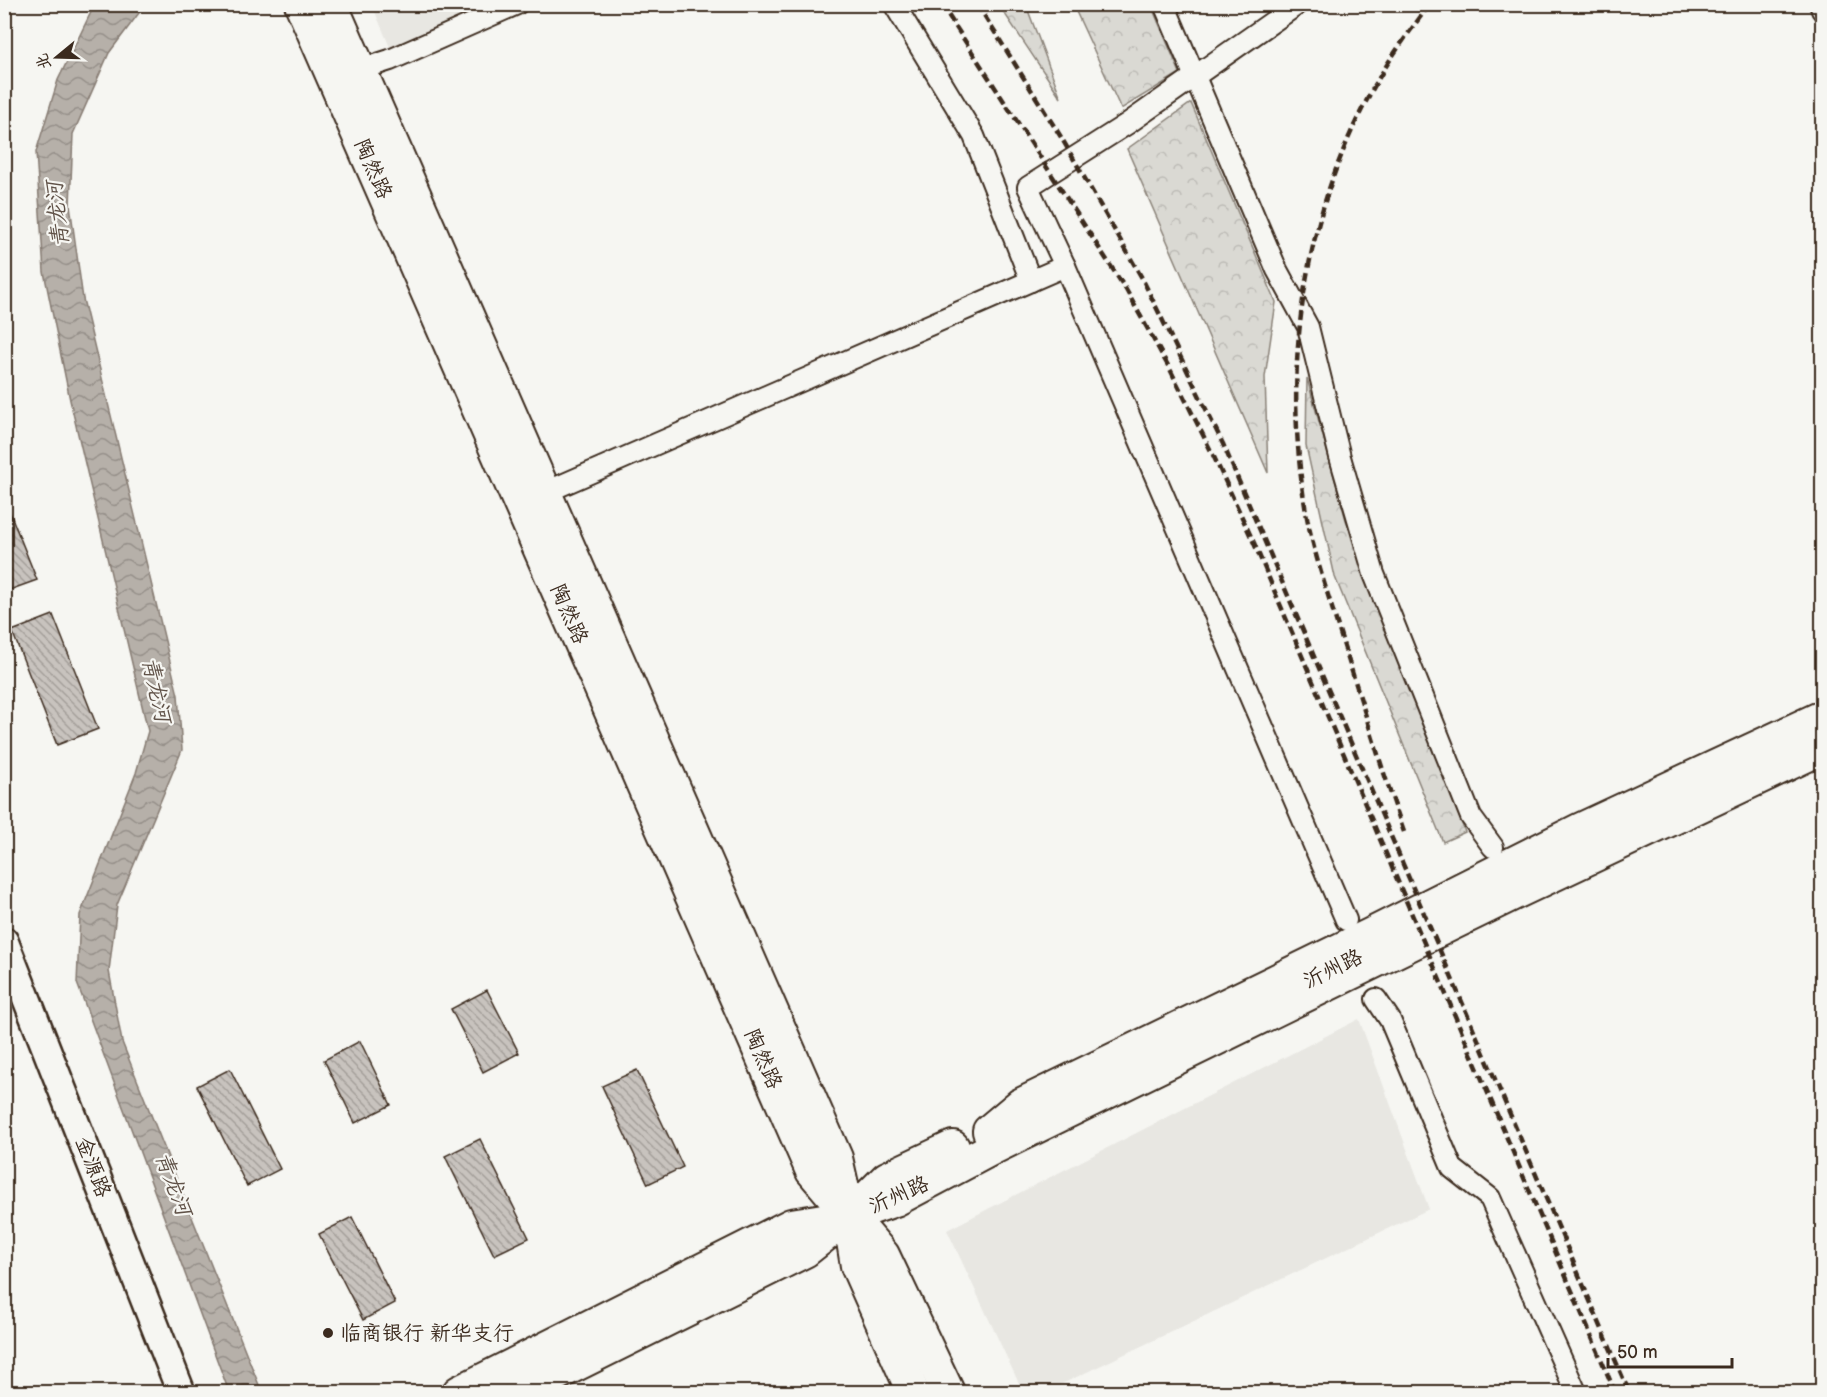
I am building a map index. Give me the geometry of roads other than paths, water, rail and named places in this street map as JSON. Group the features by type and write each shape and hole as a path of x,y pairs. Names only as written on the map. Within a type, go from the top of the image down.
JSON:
{"main road":[{"name":"陶然路","path":"301,4 812,1171 883,1255 948,1392"},
{"name":"陶然路","path":"331,4 836,1158 857,1266 913,1392"},
{"path":"473,395 516,464 522,438"},
{"path":"545,558 549,531 601,619"},
{"path":"991,1140 1020,1105 1370,935 1579,830 1822,717"},
{"name":"沂州路","path":"459,1392 791,1225 849,1216 895,1200 991,1140 1822,727"},
{"name":"沂州路","path":"991,1140 1822,748"},
{"path":"991,1140 1026,1143 1822,759"},
{"name":"沂州路","path":"521,1392 805,1251 849,1216"}],"street":[{"path":"359,69 390,60 517,4"},
{"path":"894,4 974,136 1031,281"},
{"path":"1164,4 1277,270 1308,327 1340,457 1374,574 1471,817 1493,847"},
{"path":"1298,4 1127,124 1028,187 1065,266 1346,920"},
{"path":"1821,4 1822,10"},
{"path":"546,492 1065,266"},
{"name":"金源路","path":"4,941 181,1392"},
{"path":"1376,999 1390,1020 1452,1168 1490,1198 1576,1392"}],"water":[{"name":"青龙河","path":"95,4 145,5 109,53 73,134 70,205 83,299 178,695 182,750 117,905 109,971 122,1042 261,1390 255,1392 229,1392 77,983 80,915 136,773 148,731 70,400 44,272 36,152 58,80"}],"railway":[{"path":"941,4 1125,288 1171,371 1214,457 1254,543 1615,1392"},
{"path":"977,4 1061,137 1142,278 1223,444 1629,1392"},
{"path":"1404,832 1313,545 1306,512 1299,454 1296,396 1299,338 1306,280 1319,223 1337,168 1360,114 1388,63 1430,4"}],"place":[{"name":"临商银行 新华支行","path":"328,1333"}]}
